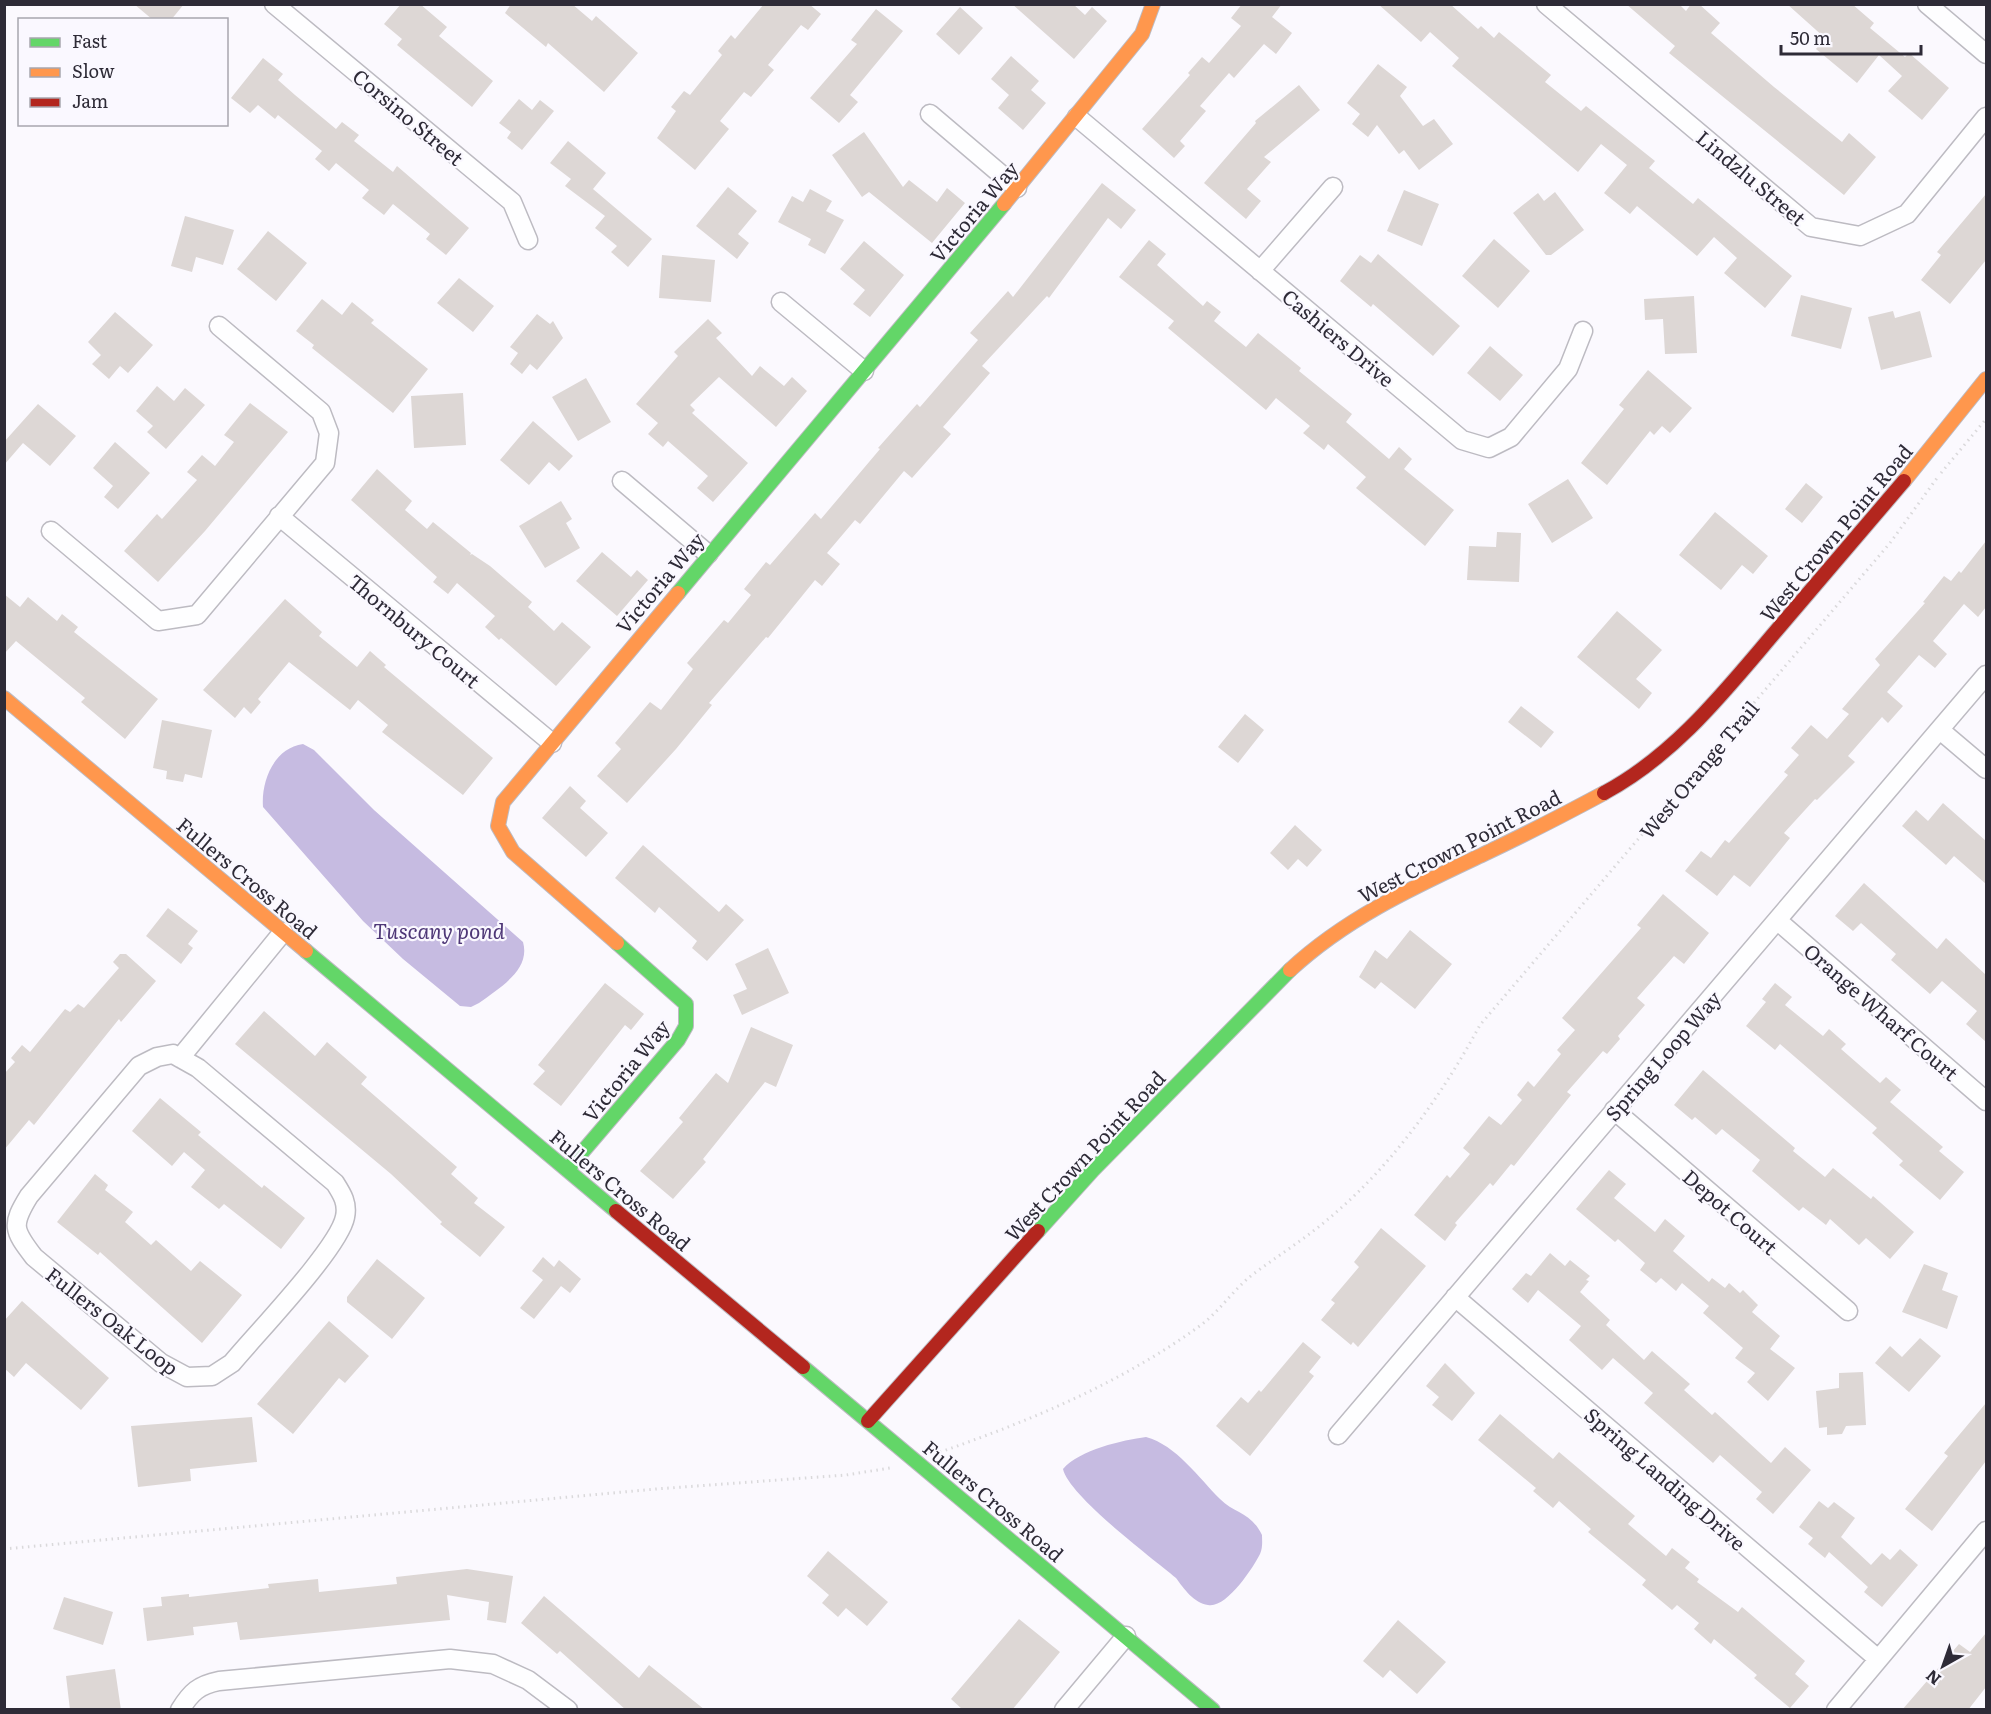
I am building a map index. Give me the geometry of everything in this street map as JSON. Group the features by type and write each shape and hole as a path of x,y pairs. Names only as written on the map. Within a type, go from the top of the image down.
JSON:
{"street":[{"name":"Corsino Street","path":"274,4 512,202 528,240"},
{"name":"Victoria Way","path":"567,1170 678,1040 686,1026 686,1004 513,852 498,826 503,802 708,554 1077,117 1142,34 1153,4"},
{"name":"Lindzlu Street","path":"1546,4 1811,226 1860,236 1907,214 1986,117"},
{"path":"1927,4 1986,54"},
{"path":"930,114 1017,188"},
{"name":"Cashiers Drive","path":"1077,117 1462,440 1489,448 1510,437 1568,369 1583,331"},
{"path":"1260,271 1333,187"},
{"path":"781,302 864,371"},
{"path":"51,531 158,621 174,621 197,615 325,463 329,433 321,412 219,326"},
{"name":"West Crown Point Road","path":"868,1421 1093,1170 1259,1000 1318,944 1390,898 1538,828 1623,783 1682,738 1728,688 1919,464 1986,379"},
{"path":"622,481 708,554"},
{"name":"Thornbury Court","path":"279,516 552,744"},
{"name":"Spring Loop Way","path":"1338,1435 1986,675"},
{"name":"Fullers Cross Road","path":"4,698 1213,1710"},
{"path":"1940,729 1986,769"},
{"name":"Orange Wharf Court","path":"1778,921 1986,1101"},
{"path":"180,1058 283,932"},
{"name":"Fullers Oak Loop","path":"173,1054 180,1058 198,1068 335,1183 346,1200 345,1218 334,1242 232,1363 212,1376 187,1377 161,1363 34,1257 19,1237 16,1217 29,1196 139,1066 157,1057 173,1054"},
{"name":"Depot Court","path":"1614,1110 1848,1311"},
{"name":"Spring Landing Drive","path":"1455,1298 1878,1659"},
{"path":"1836,1710 1986,1532"},
{"path":"1064,1710 1126,1636"},
{"path":"180,1710 189,1695 201,1685 219,1681 450,1659 493,1665 528,1680 568,1710"}],"path":[{"name":"West Orange Trail","path":"944,1451 1002,1430 1073,1398 1124,1372 1203,1324 1250,1277 1334,1214 1417,1124 1447,1082 1480,1025 1890,543 1938,478 1986,420"},
{"path":"4,1549 656,1489 846,1475 900,1467"}],"water":[{"name":"Tuscany pond","path":"303,744 314,750 374,810 523,942 524,952 518,970 479,1003 471,1007 460,1006 403,959 363,921 263,807 264,787 271,767 284,752"},
{"path":"1146,1437 1157,1441 1177,1455 1220,1499 1248,1517 1262,1535 1261,1551 1251,1568 1231,1594 1215,1605 1203,1604 1190,1595 1176,1578 1095,1510 1069,1481 1063,1469 1079,1456 1090,1451 1114,1443"}],"building":[{"path":"134,4 184,4 173,18 151,18"},
{"path":"401,4 420,4 447,27 439,36 493,81 472,107 397,45 402,39 384,24"},
{"path":"511,4 572,4 592,21 596,16 638,53 604,92 548,43 546,47 505,13"},
{"path":"764,4 809,4 821,14 808,30 801,25 768,65 774,70 751,97 744,92 720,121 729,129 695,170 657,138 676,111 671,107 684,91 690,95 722,55 718,51 731,35 735,39"},
{"path":"1012,4 1073,4 1085,15 1092,7 1107,21 1074,59"},
{"path":"1242,4 1282,4 1272,17 1292,33 1276,54 1264,44 1234,78 1229,73 1200,106 1206,111 1180,141 1185,146 1174,158 1142,129 1190,75 1188,73 1202,57 1209,63 1241,26 1231,18"},
{"path":"1378,4 1450,4 1478,29 1481,26 1494,38 1499,32 1551,75 1545,82 1581,111 1586,106 1655,161 1649,168 1693,204 1698,198 1792,276 1765,308 1724,273 1737,258 1714,237 1697,256 1637,206 1630,214 1604,193 1627,165 1601,144 1578,172 1452,66 1459,58 1430,32 1421,42"},
{"path":"1626,4 1679,4 1686,11 1691,4 1699,4 1720,23 1711,33 1842,142 1849,133 1876,157 1844,195 1669,53 1675,46"},
{"path":"1787,4 1852,4 1874,23 1870,28 1905,57 1909,53 1949,88 1922,120 1888,91 1902,76 1879,55 1857,83 1816,49 1825,38"},
{"path":"960,7 983,28 959,55 936,34"},
{"path":"876,9 903,31 850,95 858,102 839,123 810,98 857,44 851,40"},
{"path":"1011,56 1039,81 1031,90 1046,103 1023,130 998,108 1009,95 991,79"},
{"path":"263,58 283,74 278,80 336,129 342,122 359,135 354,141 393,172 397,166 469,228 446,255 426,239 430,234 393,204 384,215 362,198 369,190 336,163 329,171 315,159 322,151 278,115 275,119 258,105 250,113 231,98"},
{"path":"1378,64 1407,87 1400,96 1423,126 1434,119 1453,144 1419,170 1404,150 1399,154 1377,125 1368,137 1352,124 1360,114 1347,103"},
{"path":"1299,85 1320,110 1264,157 1271,162 1247,189 1261,201 1246,219 1204,183 1256,123 1255,121"},
{"path":"519,99 532,110 540,100 554,111 522,150 507,138 511,132 499,123"},
{"path":"864,132 903,187 909,180 937,202 947,188 965,203 932,243 869,192 862,197 832,155"},
{"path":"568,141 606,173 593,189 652,239 628,267 611,252 617,246 595,228 605,216 565,186 571,179 550,163"},
{"path":"1102,183 1136,210 1121,229 1108,218 1049,298 1047,296 982,366 990,373 943,427 951,434 912,478 904,471 860,524 855,520 827,553 840,564 822,586 815,580 768,638 766,637 709,703 712,705 676,749 627,803 597,776 621,749 615,743 650,702 661,710 693,669 687,663 724,620 728,623 751,595 744,589 766,562 770,565 815,513 821,519 880,449 878,448 917,404 920,407 978,340 970,333 1008,291 1013,297"},
{"path":"728,187 757,211 738,234 749,243 737,259 696,226"},
{"path":"810,189 832,201 826,211 844,220 825,254 808,245 811,239 778,222 792,196 803,202"},
{"path":"1404,190 1439,204 1422,246 1387,231"},
{"path":"1555,192 1584,230 1551,255 1546,255 1513,213 1538,193 1544,201"},
{"path":"1986,194 1986,260 1950,304 1921,280 1941,255 1937,252"},
{"path":"185,216 234,230 223,265 196,257 192,272 171,266"},
{"path":"268,231 307,263 276,301 237,269"},
{"path":"1494,239 1530,271 1498,308 1462,276"},
{"path":"1149,240 1166,254 1157,265 1203,306 1207,301 1221,312 1214,321 1246,347 1258,333 1301,368 1299,371 1352,414 1346,422 1389,459 1399,447 1412,459 1404,469 1454,510 1425,546 1356,488 1366,477 1328,444 1324,450 1303,433 1310,426 1276,398 1266,410 1168,328 1174,321 1119,277"},
{"path":"864,241 904,275 870,317 853,304 865,290 840,269"},
{"path":"1378,254 1460,326 1433,356 1373,304 1371,307 1340,281 1360,255 1371,263"},
{"path":"662,255 715,260 711,302 659,298"},
{"path":"459,278 494,306 473,332 437,303"},
{"path":"1801,295 1852,308 1841,349 1791,336"},
{"path":"1694,296 1697,353 1665,354 1663,319 1645,320 1644,299"},
{"path":"322,299 342,315 352,302 374,320 371,323 428,369 393,413 312,348 314,345 296,331"},
{"path":"1893,311 1895,318 1920,311 1932,357 1881,370 1868,317"},
{"path":"115,312 153,345 128,373 120,366 109,379 92,364 101,355 88,342"},
{"path":"537,314 550,324 553,321 563,338 537,370 530,364 522,374 510,364 518,353 510,347"},
{"path":"708,319 722,333 716,338 752,376 760,366 784,386 792,377 807,391 776,427 719,377 690,405 695,410 692,413 748,463 713,502 697,488 708,476 668,441 663,447 648,434 658,423 636,404 678,356 674,352"},
{"path":"1490,346 1523,375 1500,401 1467,373"},
{"path":"1648,370 1692,408 1670,433 1662,426 1654,435 1650,431 1607,485 1581,463 1624,409 1619,405"},
{"path":"586,378 611,422 578,441 552,397"},
{"path":"157,386 174,401 185,388 205,405 166,449 147,432 153,426 136,411"},
{"path":"463,393 466,445 414,448 411,396"},
{"path":"250,403 288,432 205,531 158,582 124,551 157,514 162,519 197,480 187,472 202,455 215,466 234,442 224,435"},
{"path":"38,404 76,436 50,466 23,443 4,465 4,442"},
{"path":"533,421 573,456 559,471 549,462 529,485 500,460"},
{"path":"115,442 150,473 118,509 104,497 113,486 93,468"},
{"path":"377,469 412,501 405,510 427,529 433,522 471,553 470,555 472,554 490,566 532,602 528,607 554,631 562,622 591,647 556,686 485,627 495,616 457,583 448,594 433,582 437,577 351,500"},
{"path":"1568,479 1593,518 1552,543 1528,504"},
{"path":"1806,483 1823,497 1802,523 1785,509"},
{"path":"561,501 572,519 566,523 580,548 545,568 519,526"},
{"path":"1715,512 1768,556 1753,574 1742,565 1721,590 1679,555"},
{"path":"1497,532 1521,533 1519,582 1467,580 1469,546 1496,547"},
{"path":"1986,541 1986,607 1978,617 1964,604 1933,641 1947,654 1935,668 1919,655 1887,692 1903,706 1888,723 1882,717 1848,756 1855,762 1817,800 1815,799 1784,833 1790,838 1750,887 1734,875 1717,896 1685,871 1701,851 1711,858 1725,840 1729,843 1788,775 1784,772 1799,755 1791,748 1811,725 1827,739 1849,714 1842,709 1880,665 1875,659 1925,603 1923,602 1944,576 1951,581 1959,571 1961,573"},
{"path":"602,552 631,577 637,570 648,580 617,616 576,581"},
{"path":"4,594 20,607 28,597 57,621 62,614 78,627 74,632 158,699 125,739 81,702 85,698 16,641 4,654"},
{"path":"285,599 322,632 319,636 357,667 370,651 386,665 384,667 493,758 463,795 382,732 388,725 358,700 350,710 289,662 258,699 261,702 251,714 244,707 235,718 203,690"},
{"path":"1617,611 1662,650 1636,679 1652,693 1639,709 1577,657"},
{"path":"1521,706 1554,732 1541,748 1508,722"},
{"path":"1245,714 1264,730 1238,763 1218,747"},
{"path":"162,720 212,730 202,778 185,774 183,782 166,779 167,771 153,768"},
{"path":"570,786 586,801 580,808 608,833 586,857 542,818"},
{"path":"1943,803 1986,841 1986,884 1954,856 1946,865 1902,826 1916,810 1928,821"},
{"path":"1295,825 1322,850 1307,867 1298,859 1288,870 1270,853"},
{"path":"643,845 719,912 726,904 744,920 707,961 692,948 697,941 659,907 655,913 615,878"},
{"path":"1864,883 1937,949 1946,938 1986,975 1986,1042 1966,1024 1977,1011 1942,981 1930,994 1891,960 1896,954 1861,923 1853,931 1835,916"},
{"path":"1663,894 1709,933 1684,964 1674,956 1637,998 1645,1005 1618,1036 1620,1039 1607,1054 1603,1051 1567,1092 1571,1095 1514,1166 1511,1164 1493,1186 1490,1183 1455,1223 1457,1225 1445,1241 1414,1215 1447,1175 1450,1178 1470,1154 1463,1148 1489,1116 1501,1125 1522,1100 1517,1095 1528,1081 1534,1087 1561,1054 1557,1050 1575,1030 1562,1018 1641,928 1637,925"},
{"path":"168,908 198,931 188,944 193,948 181,964 146,936"},
{"path":"1410,930 1452,964 1415,1009 1381,982 1375,989 1359,977 1375,950 1387,959"},
{"path":"768,948 789,993 742,1015 733,995 747,989 735,964"},
{"path":"120,954 126,954 156,981 121,1022 119,1019 34,1125 29,1120 4,1150 4,1074 15,1062 11,1058 22,1045 30,1052 65,1009 70,1012 78,1004 84,1008 119,968 113,962"},
{"path":"605,983 644,1014 631,1030 625,1025 561,1106 533,1084 545,1071 538,1065"},
{"path":"1775,983 1792,997 1785,1005 1823,1036 1829,1029 1846,1044 1841,1049 1880,1083 1886,1077 1901,1090 1890,1102 1943,1147 1939,1151 1964,1172 1940,1200 1899,1165 1903,1161 1872,1133 1877,1128 1780,1044 1775,1050 1746,1026 1766,1002 1762,999"},
{"path":"264,1011 315,1056 327,1042 367,1077 361,1084 457,1167 451,1174 478,1198 474,1203 505,1227 480,1257 440,1224 442,1222 391,1174 235,1044"},
{"path":"751,1027 793,1045 776,1087 765,1082 703,1159 706,1162 673,1199 640,1171 683,1122 679,1118 716,1073 728,1083"},
{"path":"1703,1070 1795,1148 1793,1151 1825,1177 1833,1168 1871,1199 1873,1196 1914,1232 1890,1259 1866,1238 1859,1245 1830,1219 1826,1225 1803,1207 1799,1211 1752,1171 1760,1160 1722,1129 1716,1135 1695,1117 1692,1120 1674,1105"},
{"path":"160,1098 201,1132 198,1135 262,1188 264,1185 305,1218 281,1249 224,1204 219,1209 191,1187 205,1170 184,1152 172,1166 132,1131"},
{"path":"1609,1170 1626,1184 1614,1198 1655,1232 1665,1219 1685,1236 1673,1251 1709,1282 1712,1278 1725,1288 1729,1283 1740,1293 1743,1290 1758,1305 1752,1312 1780,1336 1770,1349 1795,1368 1768,1401 1747,1382 1755,1373 1735,1358 1743,1348 1703,1313 1709,1306 1682,1283 1676,1291 1661,1278 1656,1283 1640,1270 1645,1263 1618,1239 1615,1242 1576,1209"},
{"path":"95,1174 108,1185 105,1190 133,1212 125,1222 151,1245 156,1240 191,1271 200,1261 242,1295 202,1343 100,1252 98,1255 57,1222"},
{"path":"1381,1228 1426,1266 1358,1347 1353,1342 1351,1345 1321,1320 1335,1303 1331,1300 1359,1267 1354,1262"},
{"path":"1550,1253 1565,1266 1570,1260 1590,1276 1586,1280 1589,1281 1580,1292 1610,1320 1606,1325 1644,1360 1652,1351 1690,1384 1684,1390 1712,1415 1715,1412 1771,1463 1785,1447 1811,1470 1773,1514 1756,1499 1762,1492 1720,1455 1713,1463 1644,1403 1653,1393 1613,1358 1602,1370 1569,1340 1581,1326 1538,1290 1528,1303 1512,1289 1526,1273 1531,1276"},
{"path":"543,1257 554,1267 559,1260 581,1279 570,1293 561,1286 534,1319 520,1308 543,1280 532,1271"},
{"path":"377,1259 425,1298 392,1339 347,1302 347,1297"},
{"path":"1924,1264 1948,1273 1942,1290 1958,1296 1947,1329 1902,1312"},
{"path":"22,1301 109,1378 81,1410 26,1363 14,1377 4,1368 4,1321"},
{"path":"329,1321 369,1356 345,1383 339,1378 293,1434 257,1404"},
{"path":"1920,1338 1941,1356 1909,1392 1875,1363 1890,1346 1902,1357"},
{"path":"1303,1342 1321,1357 1309,1372 1314,1376 1250,1456 1216,1426 1241,1397 1248,1403 1259,1390 1261,1392"},
{"path":"1445,1363 1475,1393 1452,1421 1432,1405 1439,1397 1426,1386"},
{"path":"1863,1372 1866,1425 1846,1426 1842,1434 1827,1435 1827,1427 1819,1428 1816,1391 1839,1388 1839,1373"},
{"path":"1986,1403 1986,1461 1932,1531 1905,1509 1948,1456 1944,1453"},
{"path":"1500,1414 1553,1459 1559,1452 1635,1516 1628,1524 1666,1556 1672,1548 1690,1562 1685,1568 1699,1579 1697,1582 1738,1612 1742,1607 1805,1661 1795,1674 1809,1686 1790,1708 1754,1678 1757,1675 1714,1639 1711,1644 1694,1629 1699,1623 1677,1605 1672,1610 1642,1585 1646,1580 1588,1532 1591,1529 1559,1501 1553,1508 1533,1491 1536,1488 1478,1440"},
{"path":"252,1417 257,1462 190,1469 191,1481 138,1487 131,1426"},
{"path":"1819,1501 1828,1508 1834,1502 1855,1518 1841,1537 1871,1565 1882,1553 1890,1560 1900,1549 1918,1565 1882,1607 1864,1592 1868,1587 1829,1552 1825,1558 1808,1544 1813,1538 1799,1527"},
{"path":"828,1551 888,1602 867,1626 846,1608 838,1617 822,1603 829,1595 807,1576"},
{"path":"467,1569 513,1576 506,1623 487,1620 489,1602 447,1595 450,1620 240,1640 237,1622 193,1627 194,1635 147,1641 143,1608 162,1606 161,1597 189,1594 189,1597 269,1588 268,1584 318,1579 319,1592 397,1584 396,1577"},
{"path":"544,1596 639,1678 649,1665 705,1710 626,1710 560,1651 557,1654 521,1623"},
{"path":"64,1597 113,1612 103,1645 53,1629"},
{"path":"1019,1619 1060,1652 1012,1710 963,1710 951,1699"},
{"path":"1398,1620 1446,1662 1417,1694 1390,1670 1383,1678 1363,1661"},
{"path":"1986,1633 1986,1687 1968,1710 1902,1710 1959,1644 1970,1652"},
{"path":"115,1669 121,1710 70,1710 66,1676"}],"traffic: fast":[{"path":"678,593 1004,204"},
{"path":"567,1170 678,1040 686,1026 686,1004 617,943"},
{"path":"306,951 616,1211"},
{"path":"1038,1231 1093,1170 1290,970"},
{"path":"803,1367 1213,1710"}],"traffic: slow":[{"path":"1004,204 1142,34 1153,4"},
{"path":"1904,481 1986,379"},
{"path":"617,943 513,852 498,826 503,802 678,593"},
{"path":"4,698 306,951"},
{"path":"1290,970 1335,934 1383,904 1604,793"}],"traffic: jam":[{"path":"1604,793 1630,778 1654,760 1718,699 1904,481"},
{"path":"616,1211 803,1367"},
{"path":"868,1421 1038,1231"}]}
